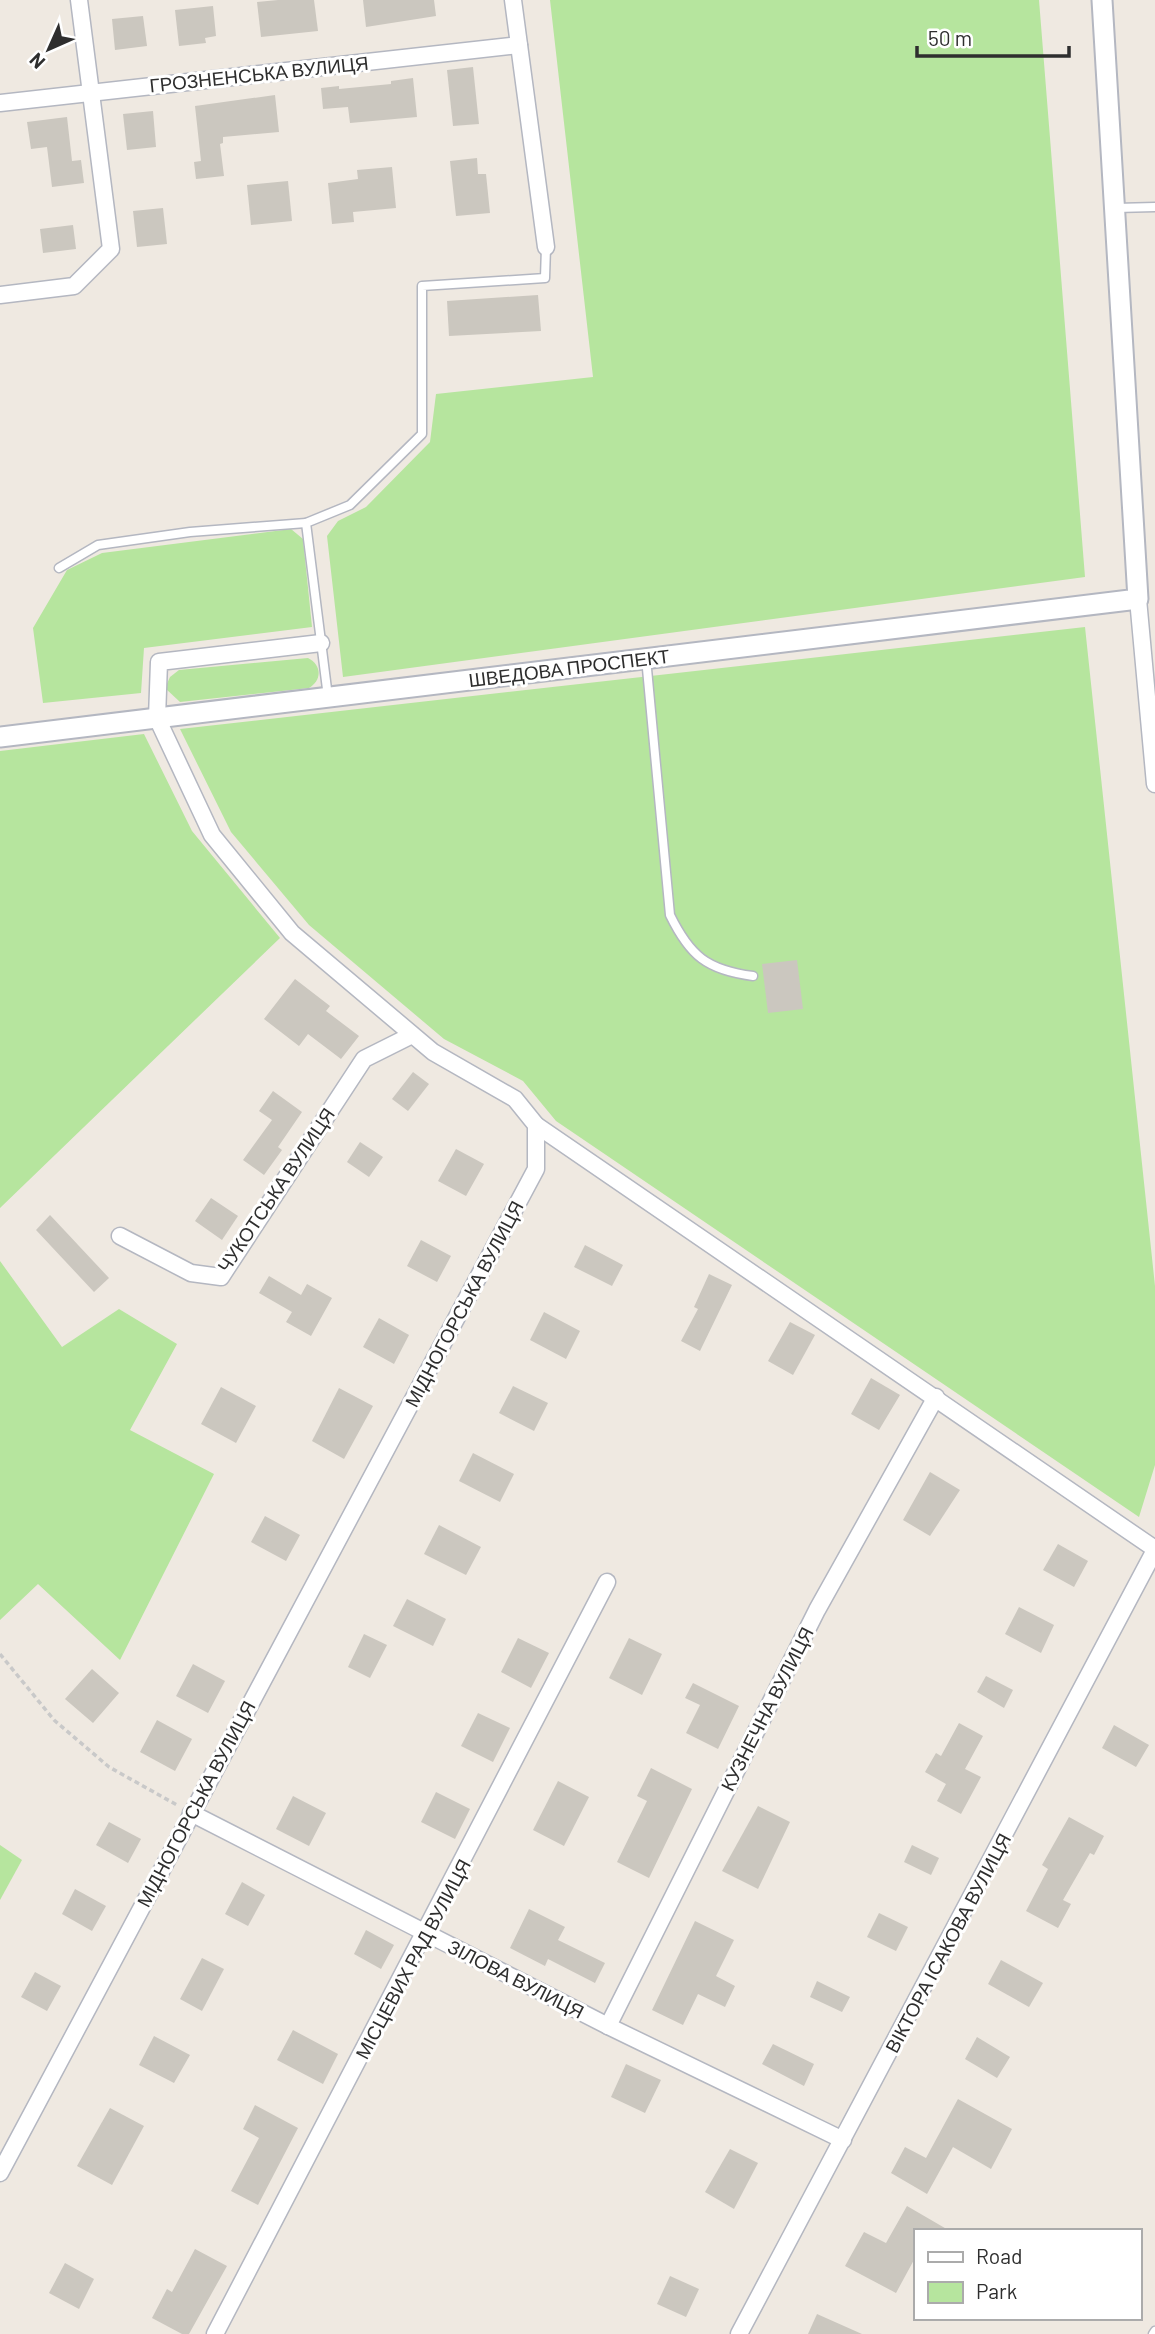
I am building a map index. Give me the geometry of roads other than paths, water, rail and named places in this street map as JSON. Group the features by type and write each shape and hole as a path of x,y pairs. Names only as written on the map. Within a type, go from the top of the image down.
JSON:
{"street":[{"path":"0,296 74,286 111,249 79,0"},
{"path":"513,0 546,247"},
{"path":"1102,0 1138,599 1155,784"},
{"name":"ГРОЗНЕНСЬКА ВУЛИЦЯ","path":"0,103 519,45"},
{"name":"ШВЕДОВА ПРОСПЕКТ","path":"0,737 1138,599"},
{"path":"321,643 159,662 157,718 212,835 292,933 433,1052 515,1099 536,1125 936,1397 1155,1550"},
{"name":"ЧУКОТСЬКА ВУЛИЦЯ","path":"120,1236 191,1273 221,1278 364,1059 412,1035"},
{"name":"МІДНОГОРСЬКА ВУЛИЦЯ","path":"0,2173 536,1170 536,1125"},
{"name":"КУЗНЕЧНА ВУЛИЦЯ","path":"608,2026 817,1610 936,1397"},
{"name":"ВІКТОРА ІСАКОВА ВУЛИЦЯ","path":"739,2334 1155,1550"},
{"name":"МІСЦЕВИХ РАД ВУЛИЦЯ","path":"215,2334 426,1934 607,1582"},
{"name":"ЗІЛОВА ВУЛИЦЯ","path":"191,1813 608,2026 843,2140"}],"lane":[{"path":"1115,208 1155,207"},
{"path":"59,568 98,545 190,532 306,523 350,505 422,434 422,286 545,278 546,247"},
{"path":"306,523 328,697"},
{"path":"646,658 670,915 684,943 697,957 718,968 753,976"}]}
